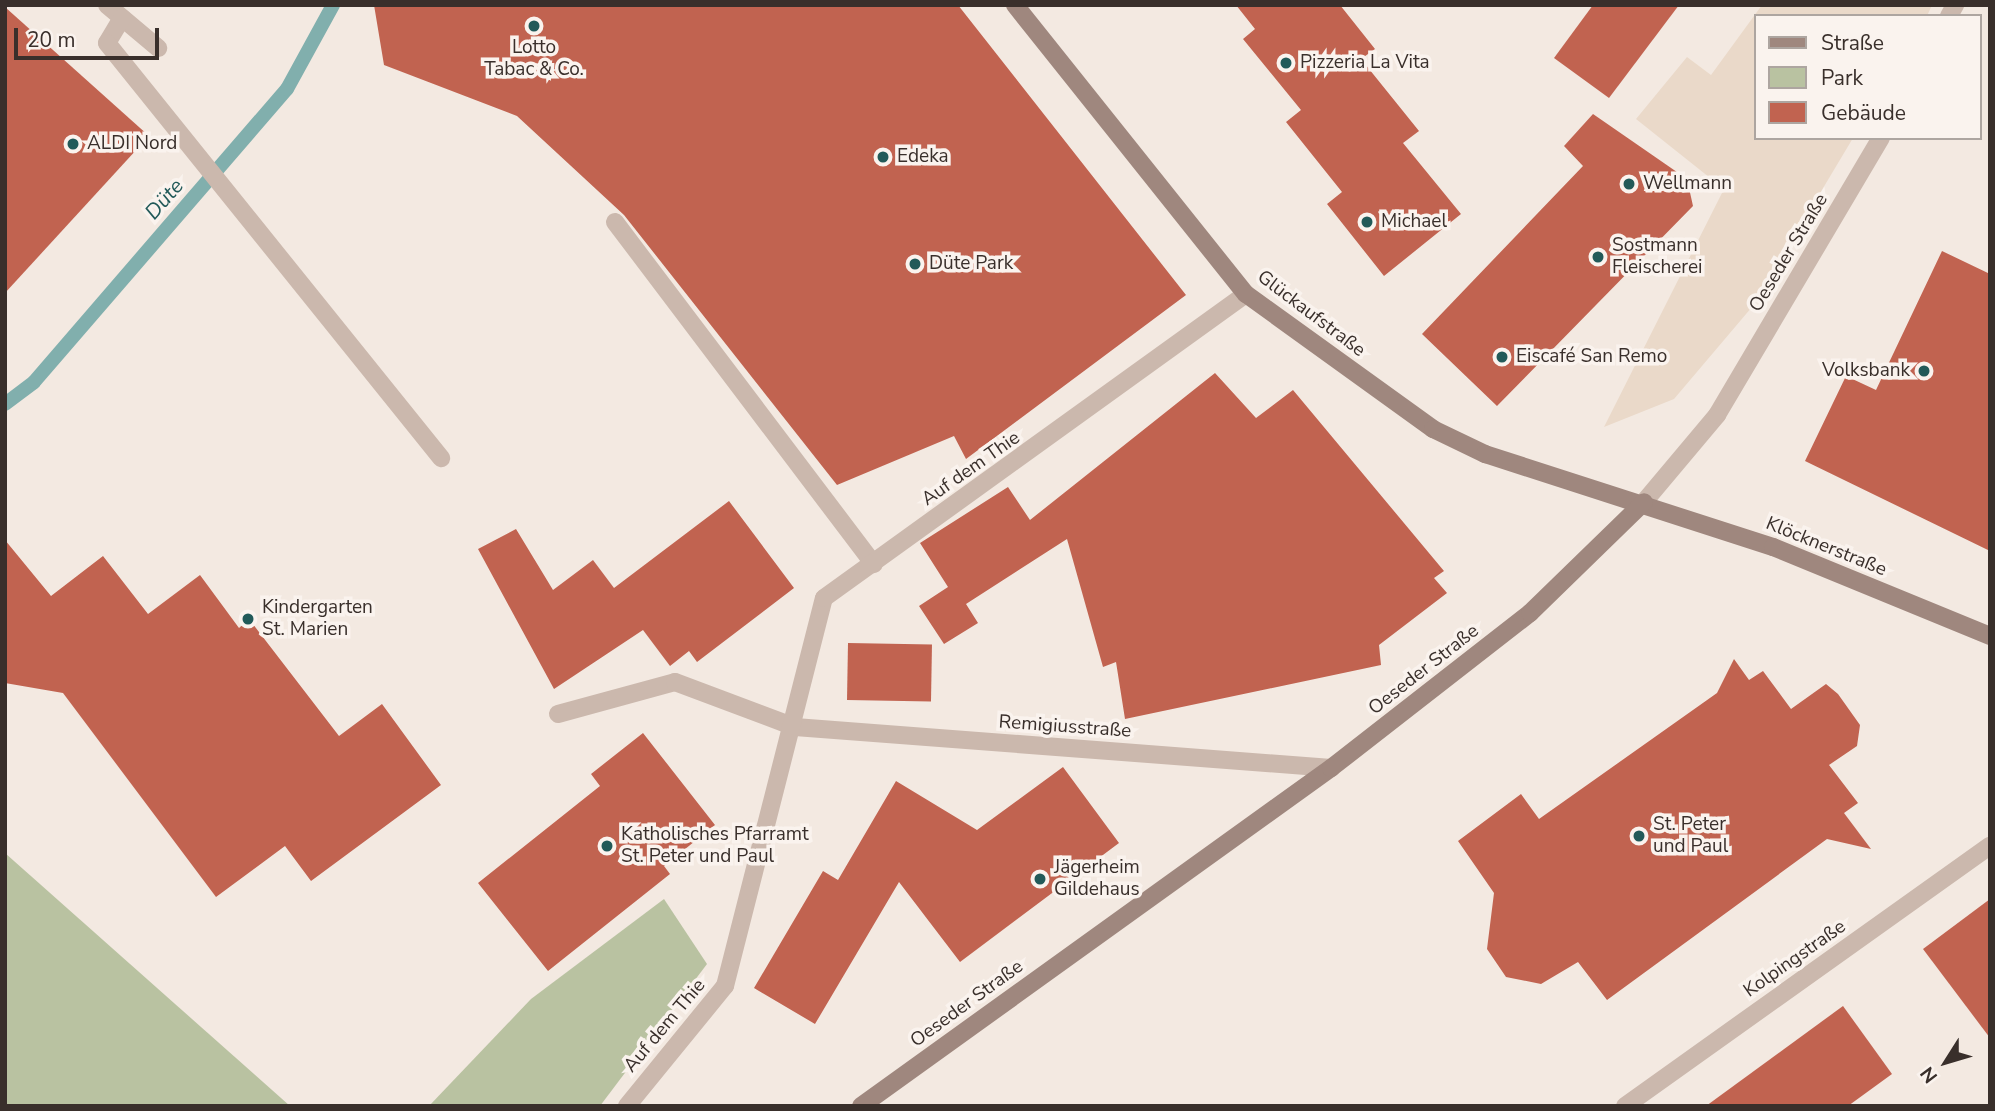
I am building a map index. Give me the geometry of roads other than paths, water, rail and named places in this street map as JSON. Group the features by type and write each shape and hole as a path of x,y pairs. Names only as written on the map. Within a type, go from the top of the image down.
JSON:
{"main road":[{"name":"Glückaufstraße","path":"1015,5 1246,294 1433,429 1485,454 1644,502"},
{"name":"Klöcknerstraße","path":"1644,502 1773,547 1990,636"},
{"name":"Oeseder Straße","path":"861,1106 1331,768 1530,614 1644,502"}],"street":[{"path":"107,5 158,48"},
{"path":"122,18 107,43 440,458"},
{"name":"Oeseder Straße","path":"1644,502 1717,415 1880,140"},
{"path":"615,222 874,564"},
{"name":"Auf dem Thie","path":"626,1106 726,986 795,727 824,598 1246,294"},
{"path":"558,714 675,682 795,727"},
{"name":"Remigiusstraße","path":"795,727 1331,768"},
{"name":"Kolpingstraße","path":"1625,1106 1990,846"}],"waterway":[{"name":"Düte","path":"5,404 34,382 287,89 333,5"}],"place":[{"name":"Lotto Tabac & Co.","path":"534,26"},
{"name":"Pizzeria La Vita","path":"1286,63"},
{"name":"ALDI Nord","path":"73,144"},
{"name":"Edeka","path":"883,157"},
{"name":"Wellmann","path":"1629,184"},
{"name":"Michael","path":"1367,222"},
{"name":"Sostmann Fleischerei","path":"1598,257"},
{"name":"Düte Park","path":"915,264"},
{"name":"Eiscafé San Remo","path":"1502,357"},
{"name":"Volksbank","path":"1924,371"},
{"name":"Kindergarten St. Marien","path":"248,619"},
{"name":"St. Peter und Paul","path":"1639,836"},
{"name":"Katholisches Pfarramt St. Peter und Paul","path":"607,846"},
{"name":"Jägerheim Gildehaus","path":"1040,879"}]}
